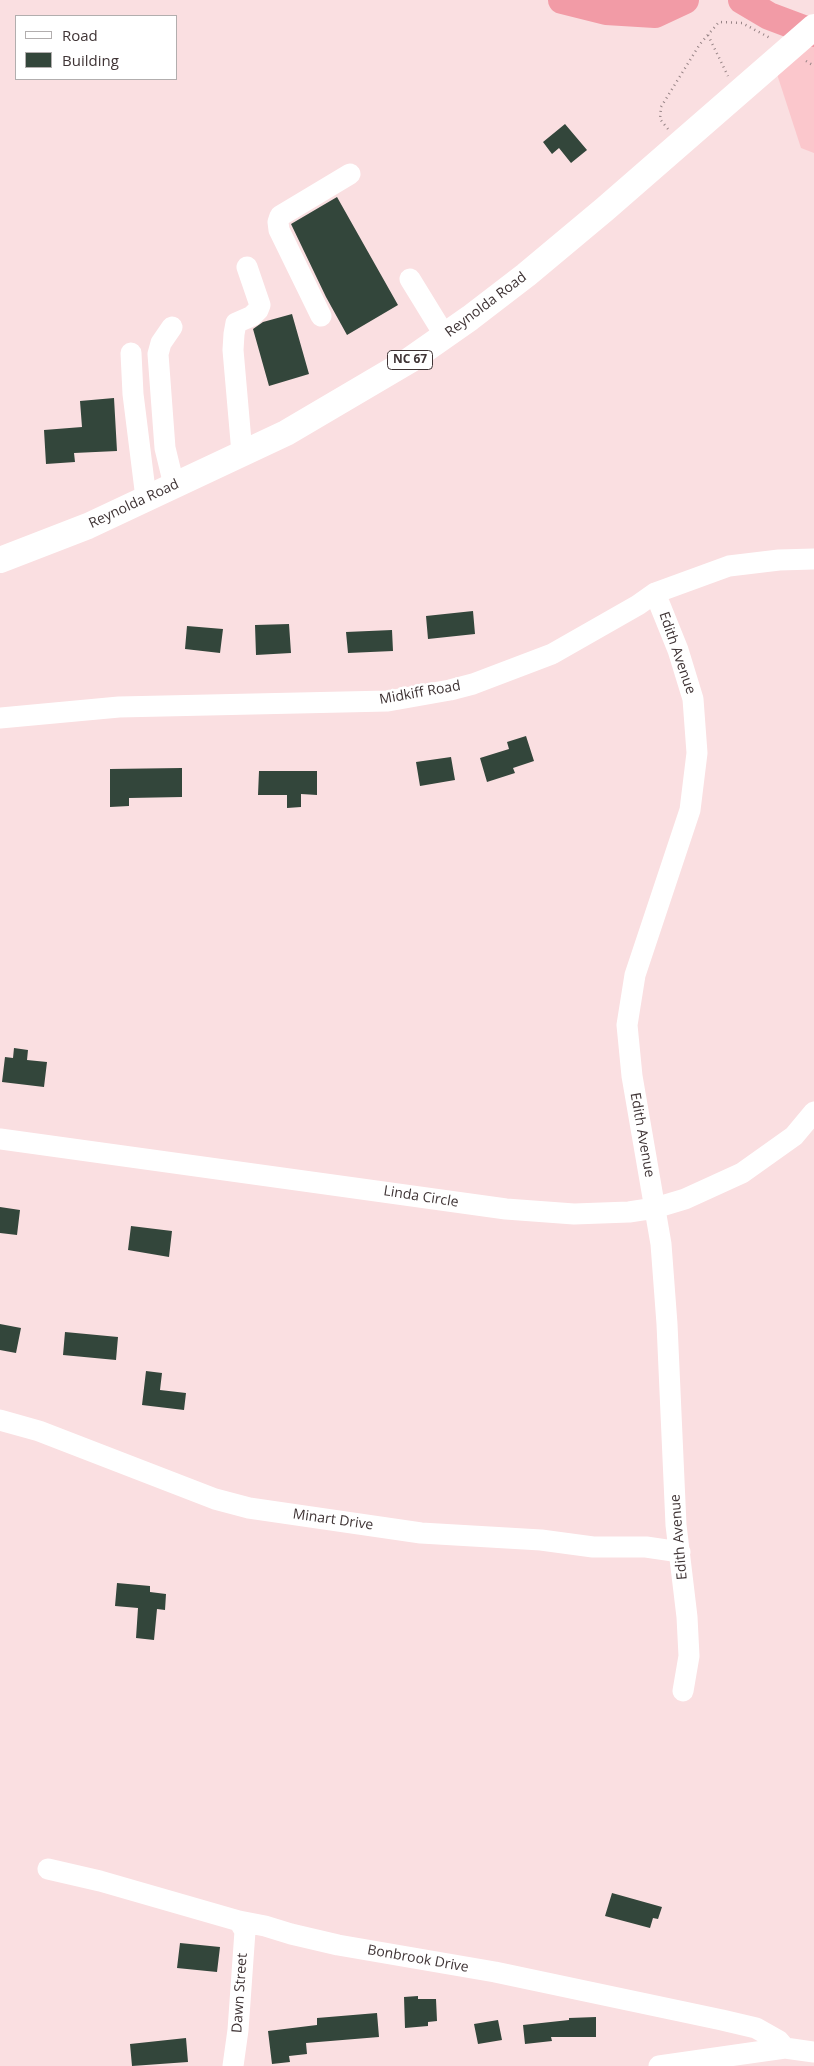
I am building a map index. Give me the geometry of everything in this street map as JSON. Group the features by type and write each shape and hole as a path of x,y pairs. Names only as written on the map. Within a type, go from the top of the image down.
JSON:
{"main road":[{"name":"Reynolda Road","path":"0,560 88,526 286,433 410,360 526,275 814,27"}],"street":[{"path":"321,316 279,230 278,222 280,216 350,174"},
{"path":"242,453 233,350 234,334 236,323 252,316 260,305 247,267"},
{"path":"410,279 445,336"},
{"path":"172,327 161,344 158,354 165,448 174,485"},
{"path":"131,353 133,394 146,498"},
{"name":"Midkiff Road","path":"0,718 119,708 388,700 450,690 473,684 552,654 638,605 655,593 729,566 779,560 814,559"},
{"name":"Edith Avenue","path":"655,593 678,650 693,699 697,753 690,810 635,975 627,1025 632,1076 661,1244 668,1324 676,1525 687,1617 689,1656 683,1691"},
{"name":"Linda Circle","path":"0,1139 506,1209 574,1214 629,1212 655,1208 685,1198 742,1173 794,1136 814,1112"},
{"name":"Minart Drive","path":"0,1420 39,1431 215,1499 249,1508 421,1533 541,1540 593,1547 646,1548 680,1552"},
{"name":"Bonbrook Drive","path":"48,1869 100,1881 239,1922 338,1945 495,1972 756,2028 779,2040 785,2048"},
{"name":"Dawn Street","path":"233,2066 238,2030 245,1931 239,1922"},
{"path":"659,2066 785,2048 814,2052"}],"path":[{"path":"681,143 660,118 661,107 708,35 720,22 742,23 762,32 776,42"},
{"path":"708,35 723,70"},
{"path":"799,57 814,66"}],"shaded area":[{"path":"814,35 814,153 801,148 775,68"}],"building":[{"path":"565,124 587,150 571,163 559,148 552,154 543,142"},
{"path":"337,197 398,305 347,335 326,297 291,224"},
{"path":"292,314 309,374 269,386 253,329 263,322"},
{"path":"114,398 117,451 74,453 75,462 46,464 44,430 82,427 80,401"},
{"path":"473,611 475,634 428,639 426,616"},
{"path":"289,624 291,653 256,655 255,625"},
{"path":"187,626 223,629 220,653 185,649"},
{"path":"392,630 393,651 348,653 346,632"},
{"path":"526,736 534,761 513,768 515,773 487,782 480,758 509,749 507,742"},
{"path":"451,757 455,780 420,786 416,762"},
{"path":"182,768 182,797 129,798 129,806 110,807 110,769"},
{"path":"259,771 317,771 317,795 301,794 301,807 287,808 287,795 258,795"},
{"path":"14,1048 28,1050 27,1060 47,1062 44,1087 2,1082 5,1057 13,1058"},
{"path":"0,1207 20,1210 17,1235 0,1233"},
{"path":"131,1226 172,1231 169,1257 128,1250"},
{"path":"0,1324 21,1328 16,1353 0,1350"},
{"path":"65,1332 118,1337 116,1360 63,1355"},
{"path":"146,1371 162,1373 160,1390 186,1393 184,1410 142,1405"},
{"path":"117,1583 150,1586 150,1592 166,1594 165,1610 157,1609 154,1640 136,1638 138,1608 115,1606"},
{"path":"612,1893 662,1907 658,1919 653,1918 650,1928 605,1916"},
{"path":"180,1943 220,1947 217,1972 177,1968"},
{"path":"418,1996 418,1999 436,1999 437,2021 428,2022 428,2026 405,2028 404,1997"},
{"path":"377,2013 379,2037 306,2043 307,2054 289,2056 290,2062 272,2064 268,2031 317,2025 317,2018"},
{"path":"596,2017 596,2037 551,2037 552,2041 525,2044 523,2025 569,2020 569,2018"},
{"path":"498,2020 502,2040 478,2044 474,2024"},
{"path":"186,2038 188,2062 132,2066 130,2044"}],"waterway":[{"path":"562,0 606,11 655,14 685,0"},
{"path":"742,0 769,16 814,33"}]}
